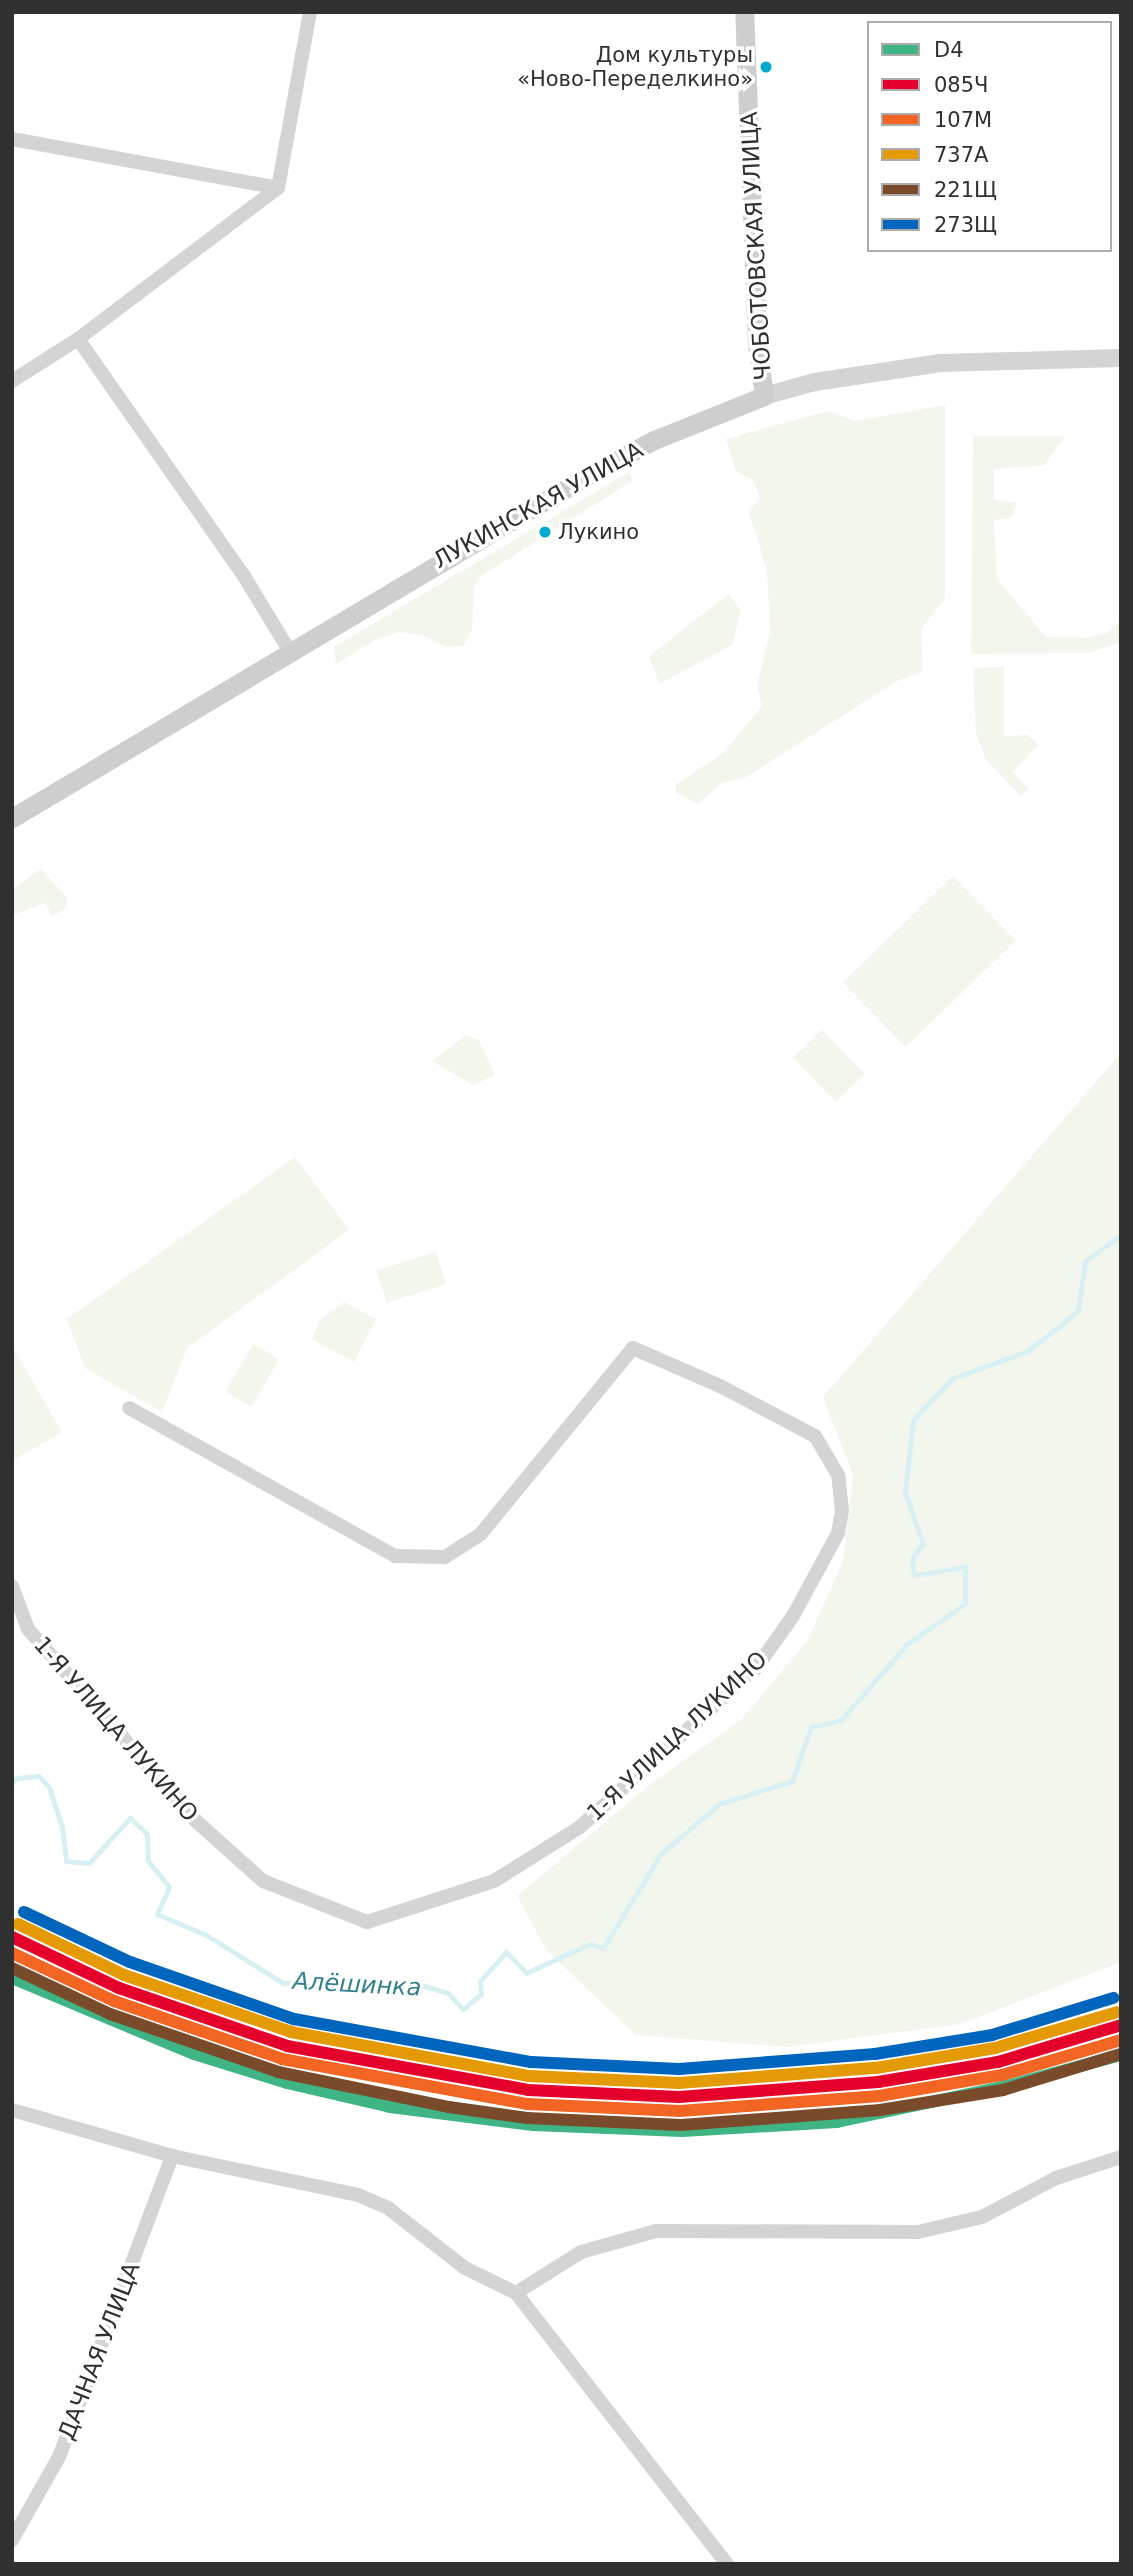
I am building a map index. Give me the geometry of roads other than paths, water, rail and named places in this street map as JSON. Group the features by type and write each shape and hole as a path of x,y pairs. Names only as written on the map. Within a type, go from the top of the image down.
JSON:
{"main road":[{"name":"ЧОБОТОВСКАЯ УЛИЦА","path":"744,12 758,345 764,396"},
{"name":"ЛУКИНСКАЯ УЛИЦА","path":"12,818 289,650 654,440 764,396"}],"street":[{"path":"12,381 78,339 278,188 310,12"},
{"path":"12,139 278,188"},
{"path":"78,339 244,576 289,650"},
{"name":"ЛУКИНСКАЯ УЛИЦА","path":"764,396 815,382 941,363 1121,358"},
{"name":"1-Я УЛИЦА ЛУКИНО","path":"12,1586 28,1629 195,1821 263,1881 368,1922 494,1881 580,1827 756,1668 793,1616 838,1533 842,1511 838,1475 816,1436 707,1380 633,1348 481,1534 445,1557 395,1556 128,1408"},
{"path":"12,2110 172,2156 358,2195 388,2208 465,2268 516,2294 727,2564"},
{"name":"ДАЧНАЯ УЛИЦА","path":"12,2540 59,2457 172,2156"},
{"path":"516,2294 581,2252 656,2231 918,2232 982,2217 1056,2178 1121,2157"}],"waterway":[{"name":"Алёшинка","path":"12,1783 17,1778 39,1776 49,1787 62,1827 66,1861 89,1863 130,1818 147,1834 148,1861 169,1887 157,1914 206,1935 283,1983 417,1984 448,1993 463,2009 481,1994 480,1981 506,1952 526,1973 590,1944 603,1948 661,1854 719,1804 792,1781 811,1727 841,1720 908,1643 965,1604 965,1567 914,1575 912,1558 923,1544 905,1492 913,1420 953,1378 1028,1351 1078,1311 1085,1261 1121,1235"}],"place":[{"name":"Дом культуры «Ново-Переделкино»","path":"766,67"},
{"name":"Лукино","path":"545,532"}]}
